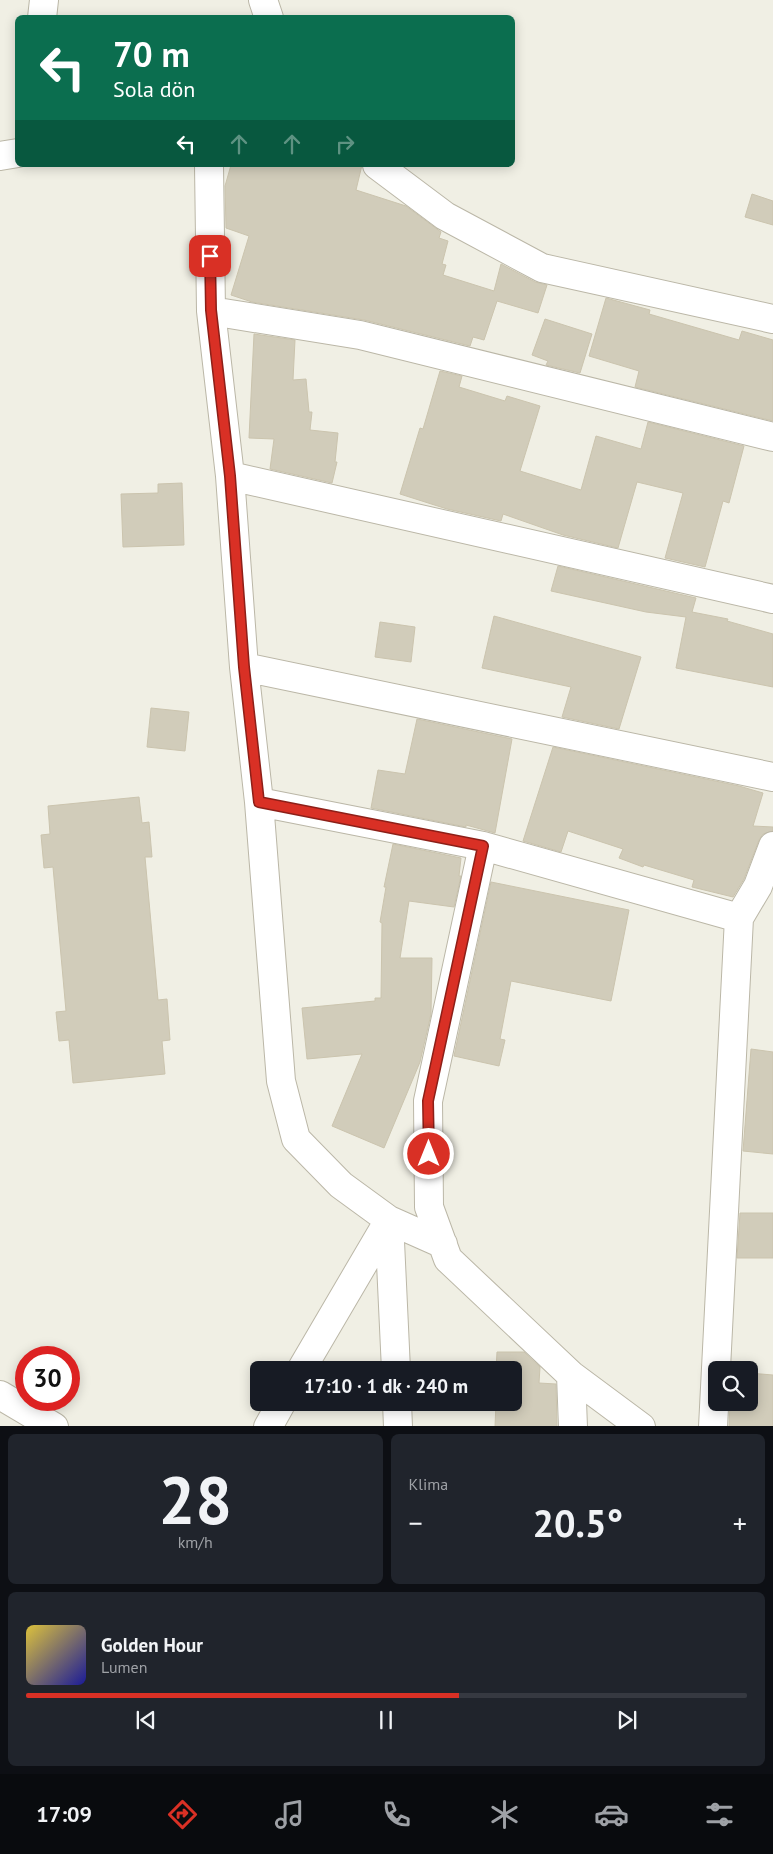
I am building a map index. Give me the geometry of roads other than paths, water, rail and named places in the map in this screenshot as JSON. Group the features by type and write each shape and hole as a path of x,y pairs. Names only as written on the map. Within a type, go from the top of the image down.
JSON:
{"street":[{"path":"42,15 44,0"},
{"path":"263,0 268,15"},
{"path":"0,156 15,154"},
{"path":"209,167 211,310 230,476 244,667 259,802 281,1081 296,1140 341,1185 389,1220 443,1244"},
{"path":"380,167 445,216 542,268 773,318"},
{"path":"211,310 360,335 773,437"},
{"path":"230,476 773,599"},
{"path":"244,667 773,777"},
{"path":"259,802 483,846 739,918"},
{"path":"483,846 428,1101 429,1207 448,1258 571,1375 641,1426"},
{"path":"713,1426 739,918 766,885 773,846"},
{"path":"306,1361 389,1220"},
{"path":"389,1220 396,1361"},
{"path":"571,1375 573,1426"},
{"path":"0,1395 54,1426"},
{"path":"268,1426 277,1411"},
{"path":"397,1411 398,1426"}]}
